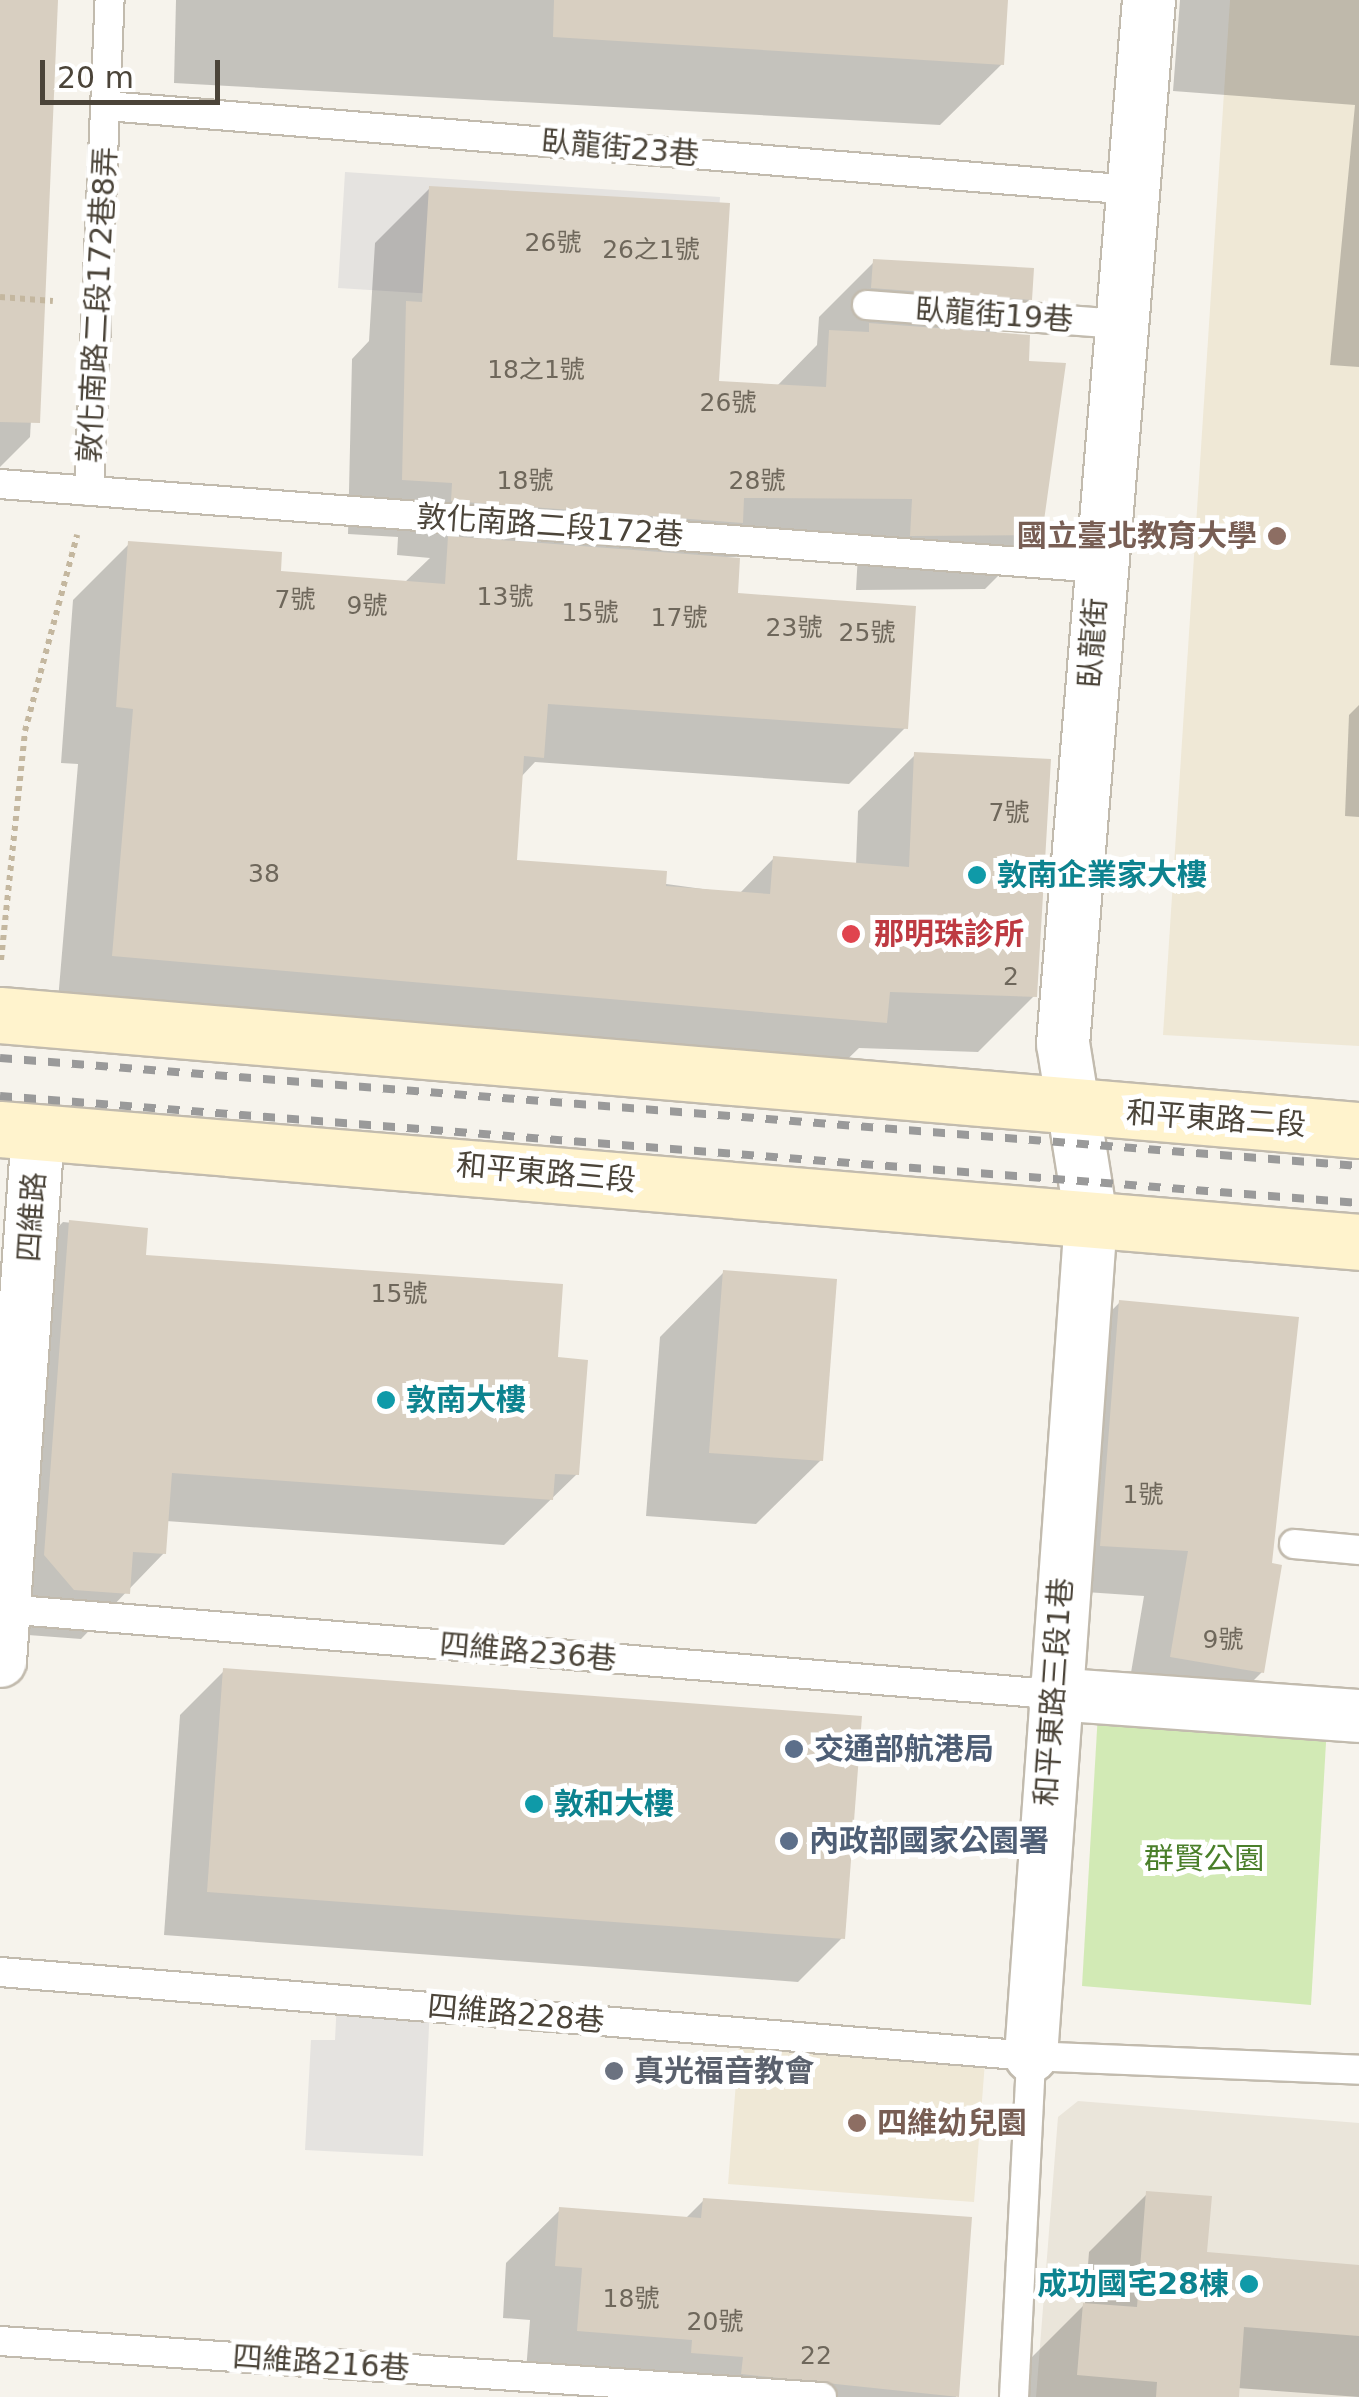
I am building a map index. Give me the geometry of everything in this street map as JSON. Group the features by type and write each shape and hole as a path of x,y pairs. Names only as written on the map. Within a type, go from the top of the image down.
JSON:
{"main road":[{"path":"0,1014 1073,1108"},
{"name":"和平東路二段","path":"1073,1108 1359,1130"},
{"name":"和平東路三段","path":"19,1131 1092,1218"},
{"path":"1092,1218 1359,1242"}],"street":[{"name":"臥龍街","path":"1073,1108 1062,1044 1146,7"},
{"name":"和平東路三段1巷","path":"1031,2056 1052,1694 1092,1218 1073,1108"},
{"name":"四維路","path":"0,1661 19,1131"},
{"path":"1052,1694 1359,1716"}],"lane":[{"name":"敦化南路二段172巷8弄","path":"89,491 110,0"},
{"name":"臥龍街23巷","path":"107,106 1134,190"},
{"name":"臥龍街19巷","path":"867,305 1122,324"},
{"name":"敦化南路二段172巷","path":"0,484 1099,568"},
{"path":"1294,1544 1359,1550"},
{"name":"四維路236巷","path":"4,1610 1052,1694"},
{"name":"四維路228巷","path":"0,1972 1031,2056 1359,2070"},
{"name":"和平東路三段1巷","path":"1014,2397 1031,2056"},
{"name":"四維路216巷","path":"0,2341 822,2397"}],"path":[{"path":"0,968 25,731 89,491"}],"shaded area":[{"name":"國立臺北教育大學","path":"1230,0 1359,0 1359,1046 1163,1035"},
{"path":"345,172 720,197 708,388 576,303 338,288"},
{"path":"337,2000 430,2005 423,2156 305,2150 311,2040 335,2040"},
{"name":"四維幼兒園","path":"739,2044 985,2062 974,2202 728,2184"},
{"path":"1078,2101 1359,2123 1359,2397 1036,2397 1058,2117"}],"green space":[{"name":"群賢公園","path":"1098,1713 1327,1725 1311,2005 1082,1986"}],"building":[{"path":"0,0 58,0 40,423 0,422"},
{"path":"554,0 1008,0 1004,65 553,37"},
{"path":"429,186 730,203 719,381 826,387 829,330 869,332 869,323 1030,335 1029,361 1066,363 1042,535 910,536 912,499 744,498 743,523 451,501 452,483 402,480 406,301 422,302"},
{"path":"873,259 1034,268 1032,300 871,288"},
{"path":"448,536 740,558 738,593 916,606 908,729 548,704 544,758 524,756 517,860 667,871 666,886 770,894 773,856 909,867 914,752 1051,759 1037,997 890,992 887,1023 112,956 133,709 116,707 128,541 282,552 281,571 445,584"},
{"name":"敦南大樓","path":"69,1220 148,1228 146,1255 563,1284 558,1357 588,1360 579,1475 555,1474 553,1500 172,1473 166,1554 133,1552 130,1594 74,1590 44,1555"},
{"path":"723,1270 837,1279 823,1461 709,1453"},
{"path":"1119,1300 1299,1317 1272,1563 1282,1565 1264,1673 1170,1657 1188,1551 1100,1546"},
{"name":"敦和大樓","path":"223,1668 862,1716 845,1939 207,1892"},
{"name":"成功國宅28棟","path":"1146,2191 1212,2196 1207,2252 1359,2265 1359,2336 1244,2327 1239,2397 1156,2397 1157,2382 1077,2375 1083,2303 1137,2307"},
{"path":"703,2198 972,2217 959,2397 741,2374 743,2357 691,2353 692,2340 577,2331 582,2268 555,2266 559,2207 701,2218"}],"railway":[{"path":"0,1058 1359,1166"},
{"path":"0,1096 1359,1203"}],"place":[{"name":"國立臺北教育大學","path":"1277,536"},
{"name":"敦南企業家大樓","path":"977,875"},
{"name":"那明珠診所","path":"851,934"},
{"name":"敦南大樓","path":"386,1400"},
{"name":"交通部航港局","path":"794,1749"},
{"name":"敦和大樓","path":"534,1804"},
{"name":"內政部國家公園署","path":"789,1841"},
{"name":"真光福音教會","path":"614,2071"},
{"name":"四維幼兒園","path":"857,2123"},
{"name":"成功國宅28棟","path":"1249,2284"}]}
